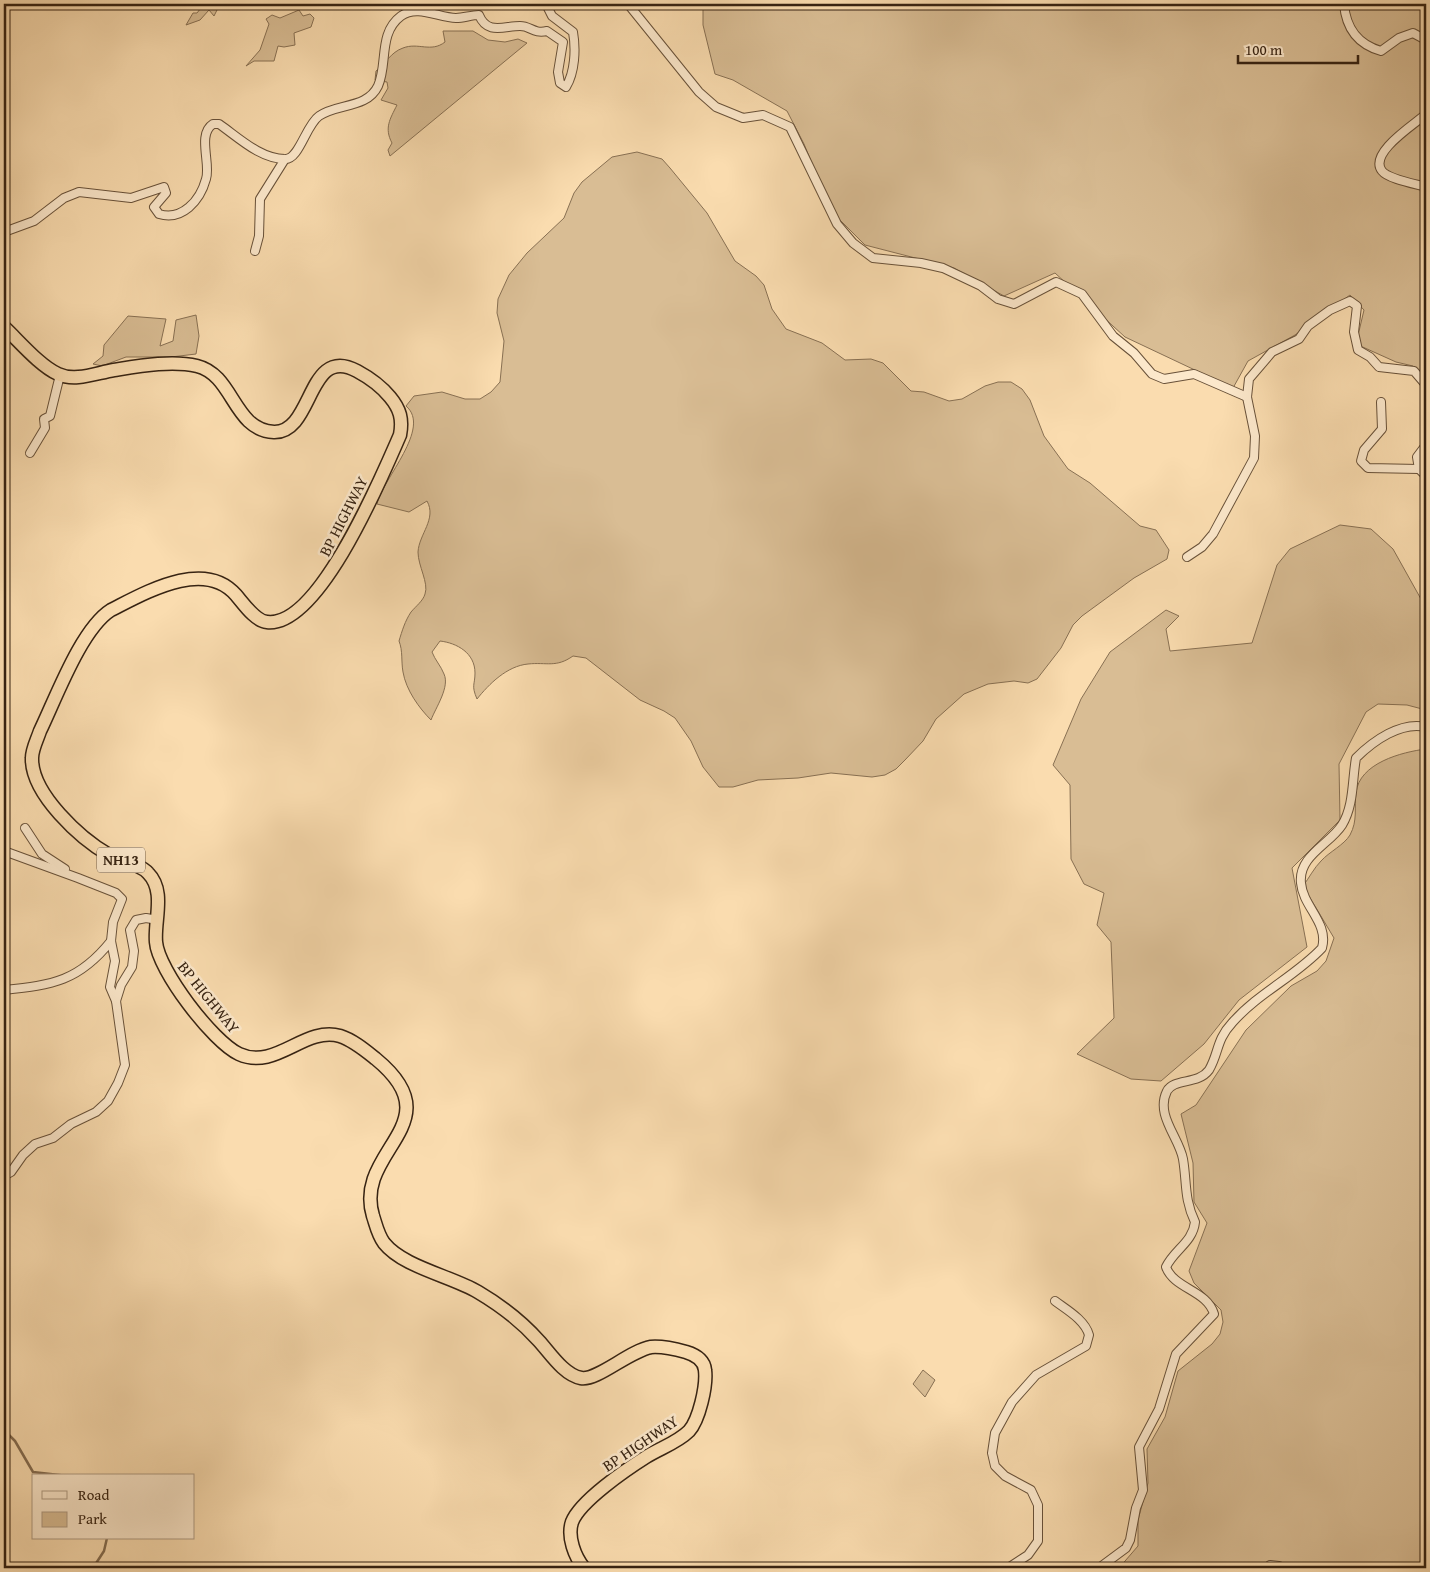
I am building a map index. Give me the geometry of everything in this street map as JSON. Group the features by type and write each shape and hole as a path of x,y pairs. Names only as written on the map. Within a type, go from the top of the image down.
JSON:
{"highway":[{"path":"4,327 60,375"},
{"name":"BP HIGHWAY","path":"60,375 74,378 135,367 196,366 216,375 243,416 254,427 264,431 277,432 288,427 297,419 320,378 332,367 340,365 363,374 383,389 398,407 401,416 400,435 339,562 297,612 281,620 265,622 256,617 234,592 219,582 205,578 188,580 144,594 111,610 96,622 85,639 53,705 32,755 32,763 40,786 59,812 88,840 107,854 148,873 154,882 158,920 155,941 166,971 205,1023 234,1051 248,1057 271,1057 311,1038 341,1036 377,1060 400,1085 407,1099 405,1119 376,1176 369,1200 378,1232 384,1243 394,1252 411,1262 479,1292 527,1328 562,1366 576,1377 590,1378 630,1354 654,1347 695,1354 701,1360 705,1374 701,1404 693,1426 681,1438 621,1473 577,1513 572,1520 570,1529 574,1549 584,1568"}],"street":[{"path":"255,251 259,236 260,198 284,160 296,155 304,134 318,116 364,101 374,93 379,84 386,39 394,23 402,15 413,11 455,18 479,14 487,26 496,29 521,26 539,32 547,31 563,42 558,72 560,83 566,88 571,78 570,72 576,50 573,32 552,16 546,4"},
{"path":"628,4 698,92 716,107 743,118 763,115 790,127 837,224 853,243 872,258 921,263 943,268 981,286 998,299 1014,304 1056,282 1082,294 1113,336 1134,353 1152,374 1164,379 1194,374 1247,397"},
{"path":"1344,4 1346,22 1368,47 1381,52 1399,38 1413,33 1426,40"},
{"path":"1426,114 1389,144 1382,153 1380,164 1383,172 1426,187"},
{"path":"4,232 34,221 64,198 79,192 131,198 164,187 166,193 154,207 159,214 167,216 178,215 194,202 207,178 206,139 208,128 213,124 219,124 257,150 284,160"},
{"path":"1187,557 1202,548 1213,534 1254,458 1255,436 1247,397 1249,379 1272,352 1299,339 1308,326 1330,310 1350,301 1357,306 1354,332 1358,350 1370,357 1379,367 1414,371 1426,385"},
{"path":"30,453 45,428 44,420 50,416 53,396 60,375"},
{"path":"1381,402 1382,429 1364,450 1361,461 1368,468 1419,469"},
{"path":"1426,445 1417,457 1419,469 1426,476"},
{"path":"1099,1568 1126,1548 1130,1540 1136,1508 1143,1490 1139,1447 1159,1408 1176,1354 1214,1314 1208,1302 1169,1275 1166,1267 1172,1257 1191,1237 1195,1222 1188,1209 1184,1187 1183,1159 1163,1106 1167,1092 1176,1084 1200,1078 1208,1070 1220,1037 1233,1021 1322,948 1324,934 1301,883 1304,868 1322,844 1341,827 1347,816 1356,758 1380,738 1408,727 1426,727"},
{"path":"25,828 42,854 99,888"},
{"path":"4,851 116,893 122,898 113,922 111,940 115,961 110,986 116,1001 125,1065 108,1101 96,1112 71,1124 53,1138 35,1144 23,1155 11,1172 4,1176"},
{"path":"116,1001 121,985 132,967 134,951 130,930 136,920 146,918 158,920"},
{"path":"4,990 57,982 82,971 98,958 111,940"},
{"path":"1008,1568 1028,1555 1038,1541 1038,1505 1031,1490 1005,1476 995,1466 992,1453 995,1432 1012,1402 1036,1375 1086,1346 1090,1335 1074,1315 1055,1301"},
{"path":"1266,1568 1270,1565 1279,1566 1280,1568"}],"green space":[{"path":"204,4 220,4 214,16 209,10 200,20 186,25 193,13 197,13"},
{"path":"703,4 1426,4 1426,382 1413,366 1396,362 1356,344 1364,310 1350,295 1295,335 1248,361 1233,388 1125,337 1055,273 1004,296 954,268 865,245 832,212 804,144 787,111 733,80 715,74 703,25"},
{"path":"299,10 303,16 310,14 314,18 311,27 294,33 295,45 278,46 274,61 254,61 246,66 260,50 269,24 266,19 272,15 280,18"},
{"path":"443,31 473,31 488,40 505,42 518,39 527,43 390,156 388,150 392,143 388,128 397,105 381,100 388,88 387,82 375,80 376,71 392,55 403,48 409,46 435,47 440,45 445,42"},
{"path":"637,152 662,159 670,168 707,213 735,261 756,276 764,285 772,309 786,329 822,343 845,360 871,359 883,363 911,391 924,392 949,401 962,399 985,386 998,382 1011,382 1022,389 1030,400 1044,436 1068,469 1090,483 1140,526 1156,530 1169,550 1167,559 1134,578 1082,616 1073,625 1061,648 1037,679 1028,683 1014,681 988,684 964,694 936,719 923,741 905,760 896,769 885,775 872,777 831,773 798,778 758,780 733,787 719,787 703,767 691,741 675,718 640,700 586,658 573,656 556,663 520,665 506,672 493,682 477,699 474,688 475,673 472,660 459,647 440,641 432,652 444,674 445,685 442,697 431,720 422,710 407,685 403,672 399,641 409,615 424,597 426,590 418,552 429,520 430,508 427,501 409,512 377,504 410,440 413,427 412,415 406,406 414,396 442,392 465,399 480,399 491,392 500,382 504,341 497,313 498,299 509,275 527,253 564,218 574,193 582,182 612,157"},
{"path":"196,315 199,336 196,354 171,357 126,357 102,366 93,364 103,356 104,345 128,316 166,319 160,346 173,341 176,320"},
{"path":"1340,525 1371,529 1393,549 1426,608 1426,710 1407,705 1378,704 1366,712 1339,764 1340,820 1292,868 1307,947 1239,1000 1204,1044 1161,1081 1131,1079 1077,1054 1114,1018 1111,942 1097,925 1104,893 1084,884 1071,859 1070,785 1053,765 1081,699 1110,652 1166,610 1179,616 1166,629 1170,651 1252,643 1277,565 1290,549"},
{"path":"1426,749 1426,1568 1119,1568 1138,1546 1138,1520 1148,1483 1147,1449 1165,1417 1178,1371 1212,1344 1220,1334 1223,1322 1221,1310 1194,1283 1189,1271 1207,1223 1194,1202 1193,1163 1181,1114 1196,1105 1246,1030 1291,986 1317,971 1326,961 1334,938 1303,886 1321,861 1350,835 1354,824 1356,793 1359,783 1365,774 1373,767 1394,756"},
{"path":"923,1370 935,1380 925,1397 913,1384"}],"waterway":[{"path":"4,1430 15,1441 33,1472 50,1474"},
{"path":"93,1568 104,1551 107,1540"}]}
